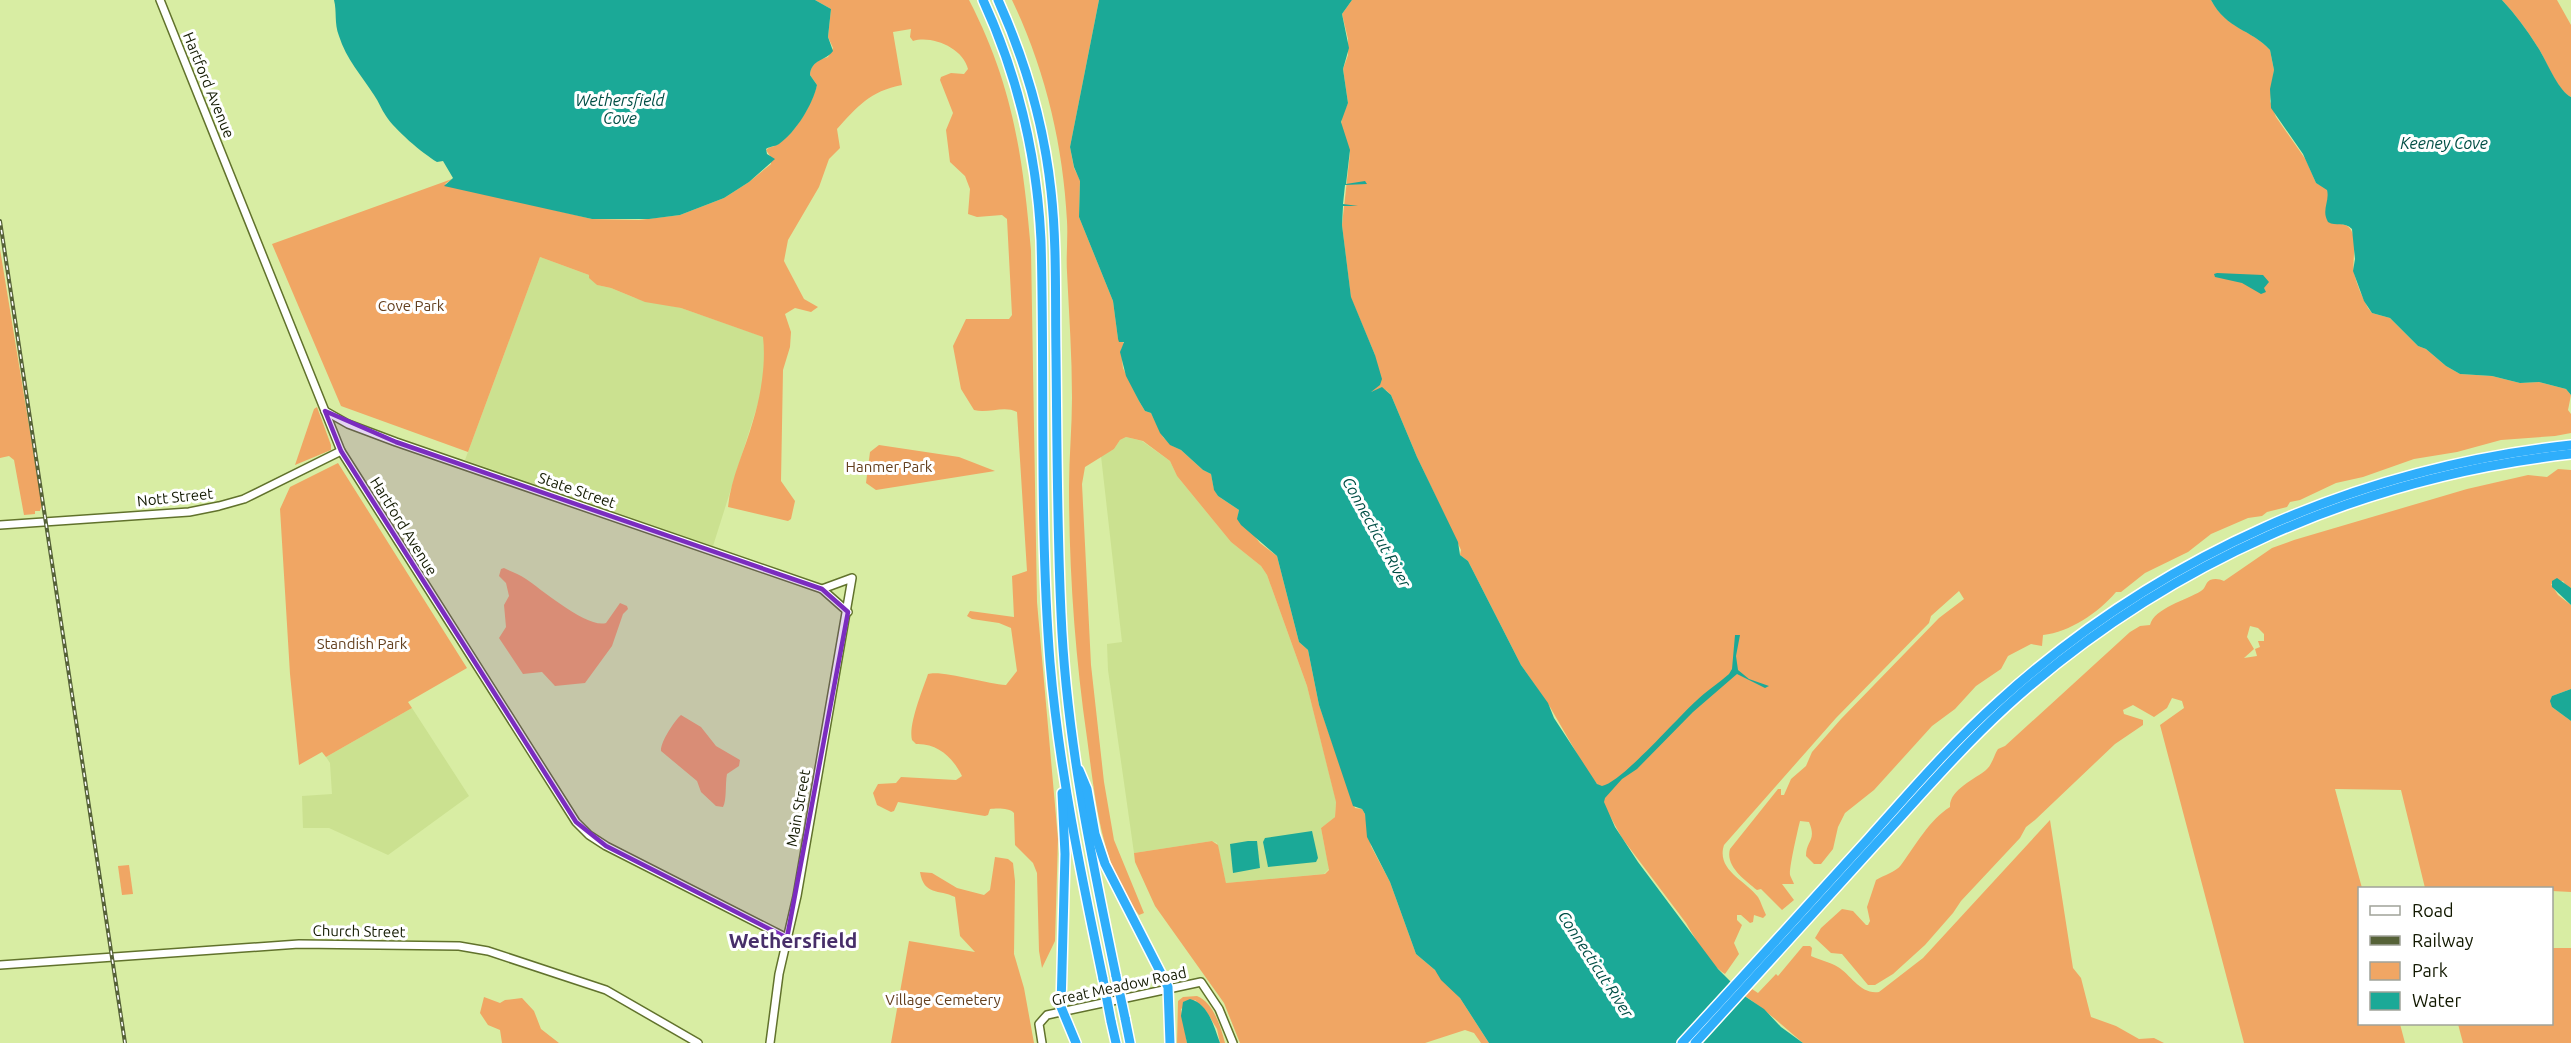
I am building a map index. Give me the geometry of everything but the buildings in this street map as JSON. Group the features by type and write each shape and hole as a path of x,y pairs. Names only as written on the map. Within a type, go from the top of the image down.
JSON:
{"highway":[{"path":"983,0 1001,43 1020,99 1031,149 1038,200 1047,603 1052,682 1064,779 1116,1043"},
{"path":"998,0 1019,51 1035,104 1051,189 1055,243 1060,596 1067,700 1087,836 1131,1041"},
{"path":"1695,1043 1961,738 2020,682 2103,618 2192,562 2290,515 2374,485 2460,462 2571,445"},
{"path":"1682,1043 1878,835 1974,739 2041,677 2113,622 2188,575 2289,526 2376,494 2482,467 2571,454"},
{"path":"1074,757 1087,789 1095,834 1105,864 1168,989 1170,1043"},
{"path":"1064,779 1061,805 1065,843 1062,1011 1076,1043"}],"street":[{"name":"Hartford Avenue","path":"160,0 341,451 521,737 584,831 620,854 787,938"},
{"name":"State Street","path":"325,411 348,424 396,442 822,589 848,612"},
{"name":"Nott Street","path":"0,525 189,512 219,507 244,499 341,451"},
{"name":"Main Street","path":"770,1043 777,984 797,896 848,612 852,578 822,589"},
{"name":"Church Street","path":"0,965 294,944 459,946 488,951 606,990 698,1043"},
{"name":"Great Meadow Road","path":"1042,1043 1038,1026 1044,1016 1201,982 1219,1009 1233,1043"}],"highlighted area":[{"path":"325,411 396,442 822,589 848,612 787,938 606,846 576,822 341,451"}],"shaded area":[{"path":"540,257 589,275 597,285 635,298 681,308 770,339 761,394 713,546 465,460"},
{"path":"1126,437 1142,441 1170,461 1177,476 1231,542 1261,566 1267,575 1307,686 1336,801 1335,817 1321,828 1329,869 1324,874 1226,883 1217,843 1212,841 1134,853 1108,670 1107,644 1122,642 1101,456 1114,449 1120,440"},
{"path":"412,708 469,796 388,855 329,828 303,828 302,796 332,794 330,763 326,757"}],"green space":[{"name":"Cove Park","path":"815,0 969,0 996,62 1014,122 1024,184 1031,251 1037,602 1058,839 1055,941 1042,968 1039,951 1037,873 1033,863 1015,845 1014,813 1006,809 990,809 988,815 985,816 898,802 894,811 891,812 877,805 873,793 878,784 896,783 901,777 956,780 962,776 944,753 931,746 916,744 912,740 914,716 928,674 943,674 1006,685 1017,671 1011,628 967,616 970,611 1014,617 1012,576 1027,571 1017,412 1007,409 974,410 961,389 953,346 966,319 1009,319 1012,315 1007,219 1002,215 977,217 968,214 970,189 965,176 950,162 946,130 953,113 940,80 941,77 951,73 964,74 968,69 960,55 946,45 937,42 913,41 910,37 911,29 893,32 902,85 881,91 865,101 837,129 840,148 829,159 819,187 788,240 784,261 804,299 818,307 811,312 795,308 785,314 791,332 790,347 783,370 781,481 795,501 791,519 788,521 728,507 735,474 758,401 763,368 763,337 681,308 645,302 611,288 597,285 589,278 589,275 540,257 468,452 341,406 272,244 452,179 445,184 592,219 639,220 680,215 724,198 771,164 766,150 791,133 811,101 817,85 810,75 813,65 828,57 833,48 828,37 831,9"},
{"path":"1012,0 1099,0 1070,147 1074,168 1080,180 1079,217 1113,301 1118,339 1124,343 1121,350 1123,368 1139,401 1145,411 1151,413 1163,437 1211,474 1218,496 1239,510 1238,515 1260,543 1277,556 1299,642 1308,650 1319,705 1355,808 1362,809 1365,814 1371,846 1390,882 1416,954 1435,970 1460,998 1489,1043 1481,1043 1474,1033 1465,1030 1425,1043 1240,1043 1224,1003 1155,906 1135,862 1134,853 1212,841 1218,845 1226,883 1325,874 1329,870 1321,828 1335,817 1336,802 1307,686 1267,575 1261,566 1231,542 1177,476 1170,461 1143,441 1126,437 1120,440 1114,449 1085,467 1082,484 1091,665 1104,782 1114,840 1144,913 1139,915 1136,911 1114,871 1101,828 1097,805 1076,644 1070,550 1072,382 1065,192 1057,135 1043,80"},
{"path":"1352,0 2211,0 2225,18 2270,50 2274,70 2270,101 2276,117 2306,160 2316,183 2327,189 2337,224 2345,225 2353,235 2354,273 2372,313 2390,318 2418,346 2426,349 2446,366 2460,374 2492,376 2520,383 2539,382 2566,389 2571,395 2568,410 2571,414 2571,433 2501,440 2457,452 2414,459 2363,477 2336,483 2300,500 2290,502 2287,507 2267,512 2262,516 2248,518 2211,534 2188,552 2145,573 2121,592 2116,592 2083,620 2063,630 2043,635 2042,646 2031,644 2008,656 2001,669 1976,686 1955,709 1932,726 1874,790 1845,813 1838,827 1833,849 1821,864 1814,864 1806,856 1812,833 1809,822 1800,821 1790,871 1794,884 1782,884 1794,900 1782,910 1761,889 1757,890 1737,872 1730,861 1730,849 1778,789 1781,789 1781,795 1784,795 1791,779 1806,766 1812,752 1841,719 1939,618 1964,599 1959,591 1931,616 1929,623 1836,718 1724,845 1724,861 1728,868 1758,897 1766,915 1763,918 1754,915 1753,922 1750,923 1741,915 1737,915 1737,920 1742,925 1734,943 1739,954 1725,974 1708,958 1686,923 1622,838 1605,807 1597,784 1550,707 1521,665 1468,561 1460,555 1461,550 1417,457 1391,395 1384,389 1371,392 1375,355 1351,298 1342,225 1350,153 1341,125 1348,103 1343,69 1348,55 1348,39 1342,14"},
{"path":"2502,0 2557,0 2571,25 2571,97 2556,82 2533,40"},
{"path":"0,249 42,505 40,511 35,511 35,514 24,515 14,460 9,456 0,458"},
{"path":"317,407 331,450 295,465 314,409"},
{"name":"Hanmer Park","path":"879,445 959,457 995,471 876,490 866,483 870,452"},
{"name":"Standish Park","path":"338,463 467,668 408,702 412,708 326,757 322,752 299,765 290,674 280,509 290,487"},
{"path":"2558,469 2571,470 2571,588 2567,587 2563,581 2551,584 2558,595 2571,605 2571,689 2552,696 2552,707 2571,721 2571,892 2553,891 2553,887 2425,887 2401,790 2335,789 2362,887 2358,887 2358,1025 2400,1025 2405,1043 2244,1043 2160,725 2184,708 2182,701 2172,698 2167,708 2154,717 2133,705 2123,710 2124,714 2143,720 2143,725 2115,744 2026,827 2020,838 1961,901 1925,945 1893,974 1875,985 1868,985 1842,954 1831,953 1815,938 1821,928 1842,909 1853,911 1868,925 1870,921 1867,907 1876,880 1899,867 1929,826 1950,807 1958,790 1988,768 1998,749 2005,746 2130,632 2140,626 2150,625 2164,609 2201,591 2210,580 2224,581 2272,548 2467,489 2528,475 2547,477","holes":["2250,626 2258,628 2264,634 2264,641 2258,641 2260,647 2255,649 2257,656 2244,658 2254,649 2247,637"]},
{"path":"504,568 523,577 588,620 606,623 620,603 627,606 628,609 623,614 612,646 585,683 555,686 542,672 523,674 499,638 506,627 504,605 509,596 506,583 499,576 501,569"},
{"path":"681,715 701,727 716,746 740,760 739,766 727,774 723,807 716,806 701,792 697,781 661,751 668,732"},
{"path":"2050,820 2073,968 2081,978 2091,1017 2116,1026 2139,1039 2154,1038 2164,1043 1803,1043 1745,996 1752,989 1758,993 1776,974 1778,976 1803,946 1810,946 1811,956 1843,970 1862,988 1879,992 1923,958"},
{"name":"Village Cemetery","path":"995,857 1008,859 1013,863 1015,881 1014,954 1024,988 1034,1043 891,1043 909,941 975,952 960,936 955,897 929,888 922,880 920,872 932,873 957,888 984,895 990,890"},
{"path":"129,865 133,894 122,895 118,866"},
{"path":"2553,948 2571,948 2571,1043 2463,1043 2458,1025 2553,1025"},
{"path":"1197,996 1212,1009 1225,1043 1220,1043 1217,1029 1206,1011 1195,1000 1181,1009 1187,1043 1177,1043 1178,1001 1183,997"},
{"path":"484,997 500,1003 505,1000 522,998 534,1011 541,1029 559,1043 502,1043 500,1030 488,1025 480,1013"}],"water":[{"name":"Wethersfield Cove","path":"334,0 815,0 831,9 828,37 833,51 816,63 811,70 810,75 817,85 812,101 803,117 785,139 766,149 767,154 775,159 749,182 724,198 680,215 649,219 592,219 444,186 453,178 443,161 437,162 431,158 396,128 350,60 337,31"},
{"name":"Connecticut River","path":"1099,0 1352,0 1342,14 1349,48 1343,69 1348,103 1341,122 1350,150 1346,184 1365,181 1367,184 1345,185 1343,204 1358,206 1343,206 1342,225 1351,297 1375,355 1382,379 1380,385 1371,392 1382,387 1391,395 1417,457 1458,542 1460,555 1468,561 1521,665 1548,703 1554,718 1597,784 1602,786 1622,773 1687,709 1729,674 1732,669 1735,635 1740,635 1736,656 1738,670 1749,679 1769,686 1765,688 1737,674 1693,712 1637,769 1622,779 1604,802 1615,827 1638,862 1718,969 1746,997 1764,1009 1781,1027 1803,1043 1489,1043 1460,998 1441,980 1435,970 1416,954 1390,882 1367,837 1365,814 1362,809 1353,806 1319,705 1308,650 1299,642 1277,556 1241,525 1237,519 1239,510 1218,496 1214,490 1211,474 1203,470 1181,450 1170,445 1160,433 1151,413 1145,411 1126,376 1120,352 1124,342 1119,342 1118,339 1113,301 1079,217 1080,181 1074,167 1070,147"},
{"name":"Keeney Cove","path":"2211,0 2502,0 2529,34 2561,88 2571,97 2571,395 2566,389 2539,382 2520,383 2492,376 2460,374 2446,366 2426,349 2418,346 2390,318 2372,313 2364,301 2353,271 2355,259 2352,229 2346,225 2328,222 2325,213 2327,190 2316,183 2303,154 2271,108 2270,89 2274,70 2270,50 2224,18"},
{"path":"2214,274 2263,275 2269,282 2264,288 2266,292 2261,294 2242,283 2215,277"},
{"path":"2557,578 2571,588 2571,605 2552,587 2552,581"},
{"path":"2571,689 2571,721 2552,707 2550,701 2552,696"},
{"path":"1312,831 1318,858 1316,862 1268,867 1263,842 1265,838"},
{"path":"1257,841 1260,868 1233,873 1230,844"},
{"path":"1190,999 1206,1011 1220,1043 1187,1043 1181,1016 1183,1002"}],"railway":[{"path":"0,221 125,1043"}],"district":[{"name":"Wethersfield","path":"793,940"}]}
